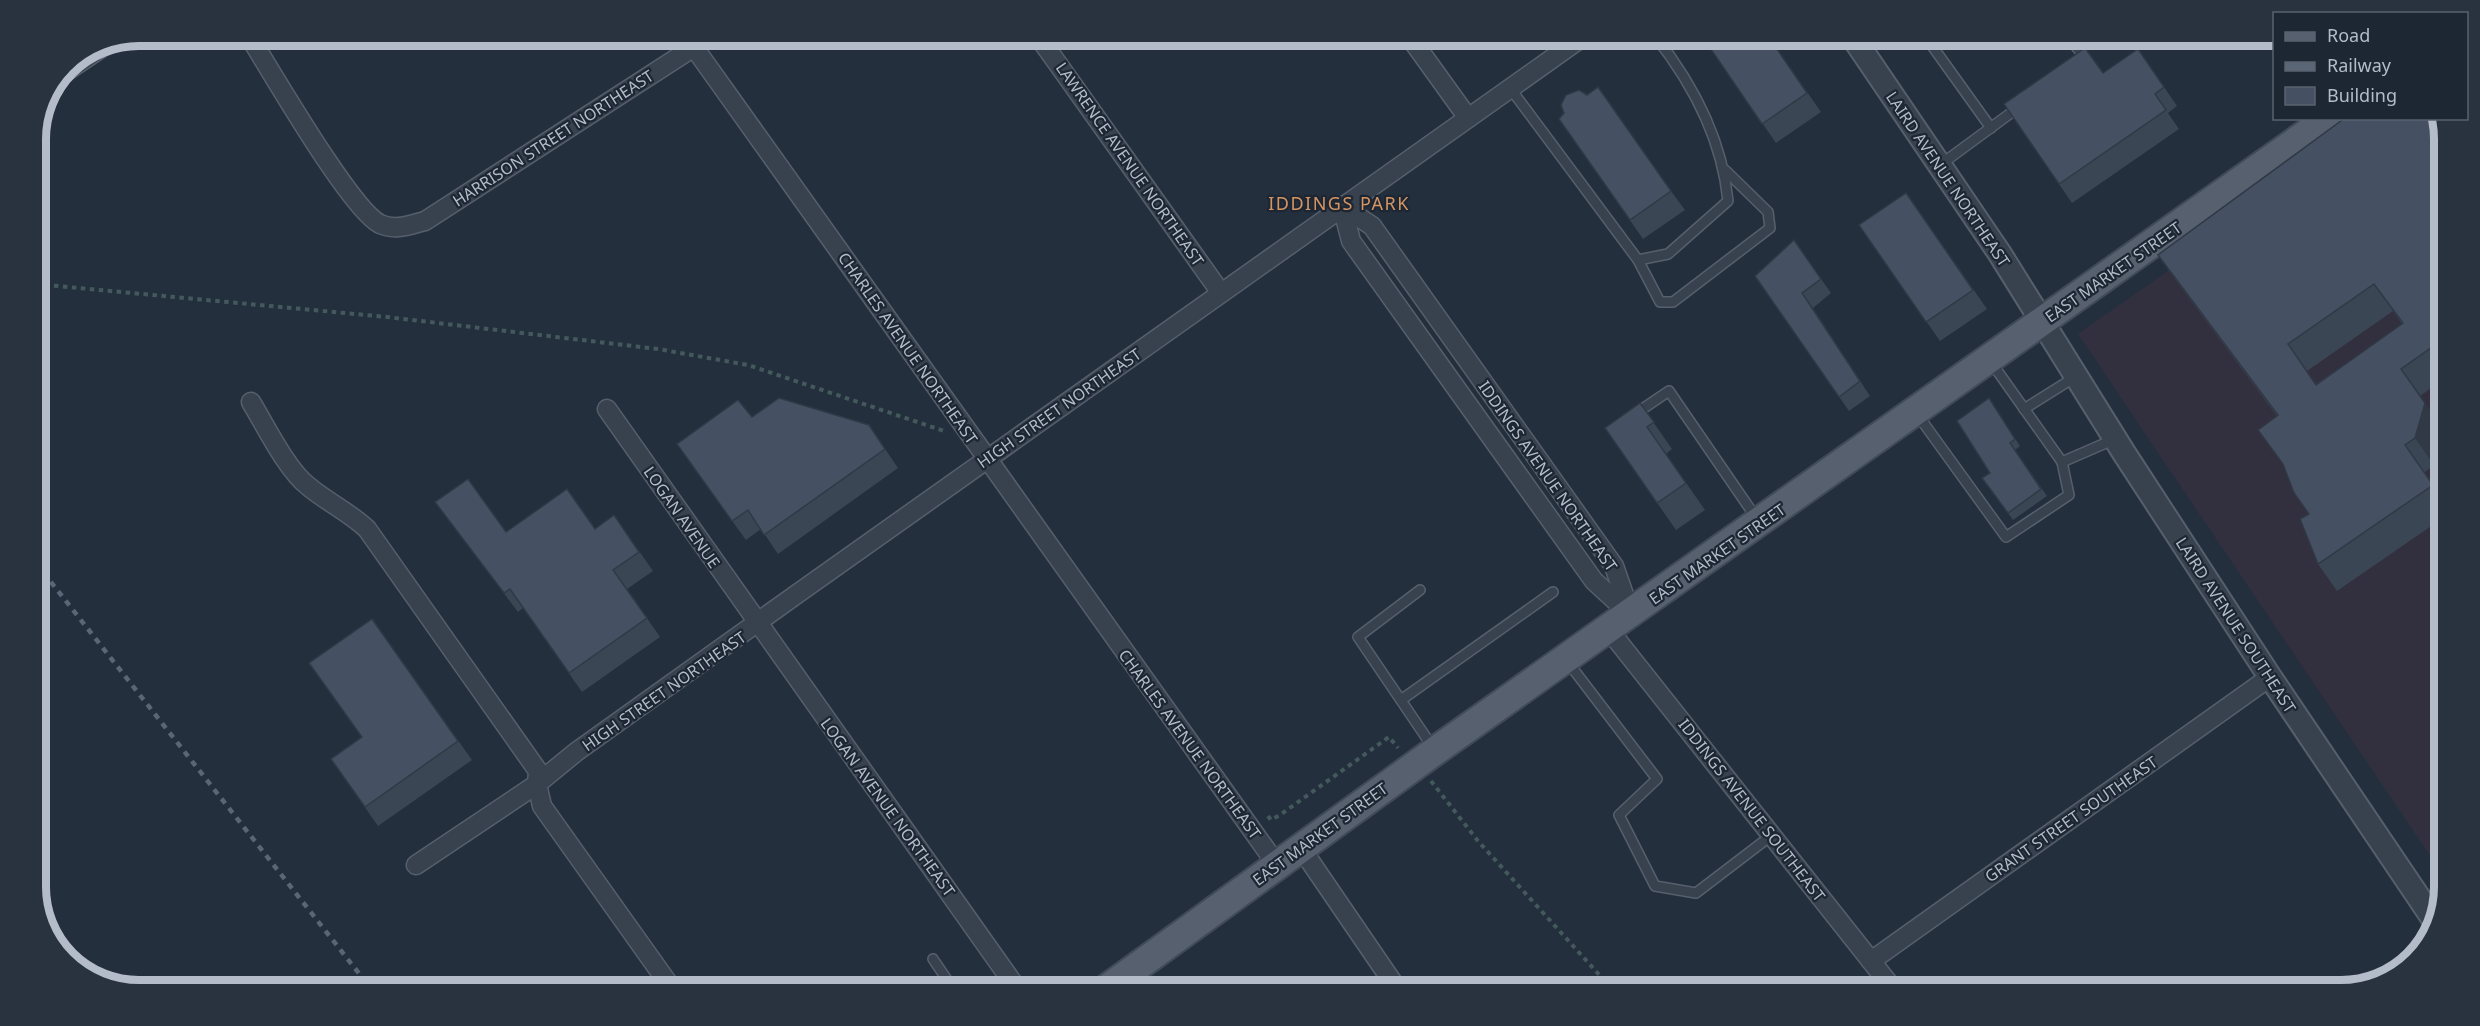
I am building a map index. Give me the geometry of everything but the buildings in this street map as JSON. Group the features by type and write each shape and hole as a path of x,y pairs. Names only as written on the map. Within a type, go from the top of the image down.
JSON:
{"main road":[{"name":"EAST MARKET STREET","path":"1119,980 1436,751 2326,120"}],"street":[{"name":"HARRISON STREET NORTHEAST","path":"255,46 351,196 370,217 390,227 403,227 425,221 683,46"},
{"name":"CHARLES AVENUE NORTHEAST","path":"694,46 1277,865"},
{"name":"LAWRENCE AVENUE NORTHEAST","path":"1045,46 1221,292"},
{"path":"1416,46 1467,118"},
{"name":"HIGH STREET NORTHEAST","path":"416,865 537,784 576,752 757,625 986,459 1570,46"},
{"name":"LAIRD AVENUE NORTHEAST","path":"1859,46 1940,165 2042,323"},
{"name":"IDDINGS AVENUE NORTHEAST","path":"1342,206 1372,226 1614,566 1620,622"},
{"name":"IDDINGS AVENUE NORTHEAST","path":"1342,206 1351,241 1594,581 1620,622"},
{"name":"LAIRD AVENUE SOUTHEAST","path":"2042,323 2270,677 2429,913"},
{"path":"251,402 278,447 306,485 352,515 368,530 538,771 537,784 542,806 666,980"},
{"name":"LOGAN AVENUE","path":"607,409 757,625"},
{"name":"IDDINGS AVENUE SOUTHEAST","path":"1620,622 1772,835 1886,980"},
{"name":"LOGAN AVENUE NORTHEAST","path":"757,625 1011,980"},
{"name":"GRANT STREET SOUTHEAST","path":"1871,961 2270,677"},
{"path":"1301,848 1391,980"}],"lane":[{"path":"1638,260 1668,254 1728,201 1725,171 1705,114 1661,46"},
{"path":"1932,46 1991,128"},
{"path":"2076,46 2085,58 2076,65"},
{"path":"1510,88 1638,260 1660,302 1673,302 1770,228 1768,212 1725,171"},
{"path":"1940,165 2028,100"},
{"path":"1916,412 2006,537 2069,495 2062,462 1989,360"},
{"path":"2024,410 2076,376"},
{"path":"1623,423 1669,391 1760,523"},
{"path":"2062,462 2115,439"},
{"path":"1420,590 1358,637 1436,751"},
{"path":"1401,700 1553,592"},
{"path":"1566,660 1657,779 1619,815 1655,886 1696,893 1772,835"},
{"path":"933,959 947,980"}],"shaded area":[{"path":"2383,120 2432,120 2434,862 2078,334"}],"railway":[{"path":"47,577 364,980"}],"district":[{"name":"IDDINGS PARK","path":"1339,203"}]}
